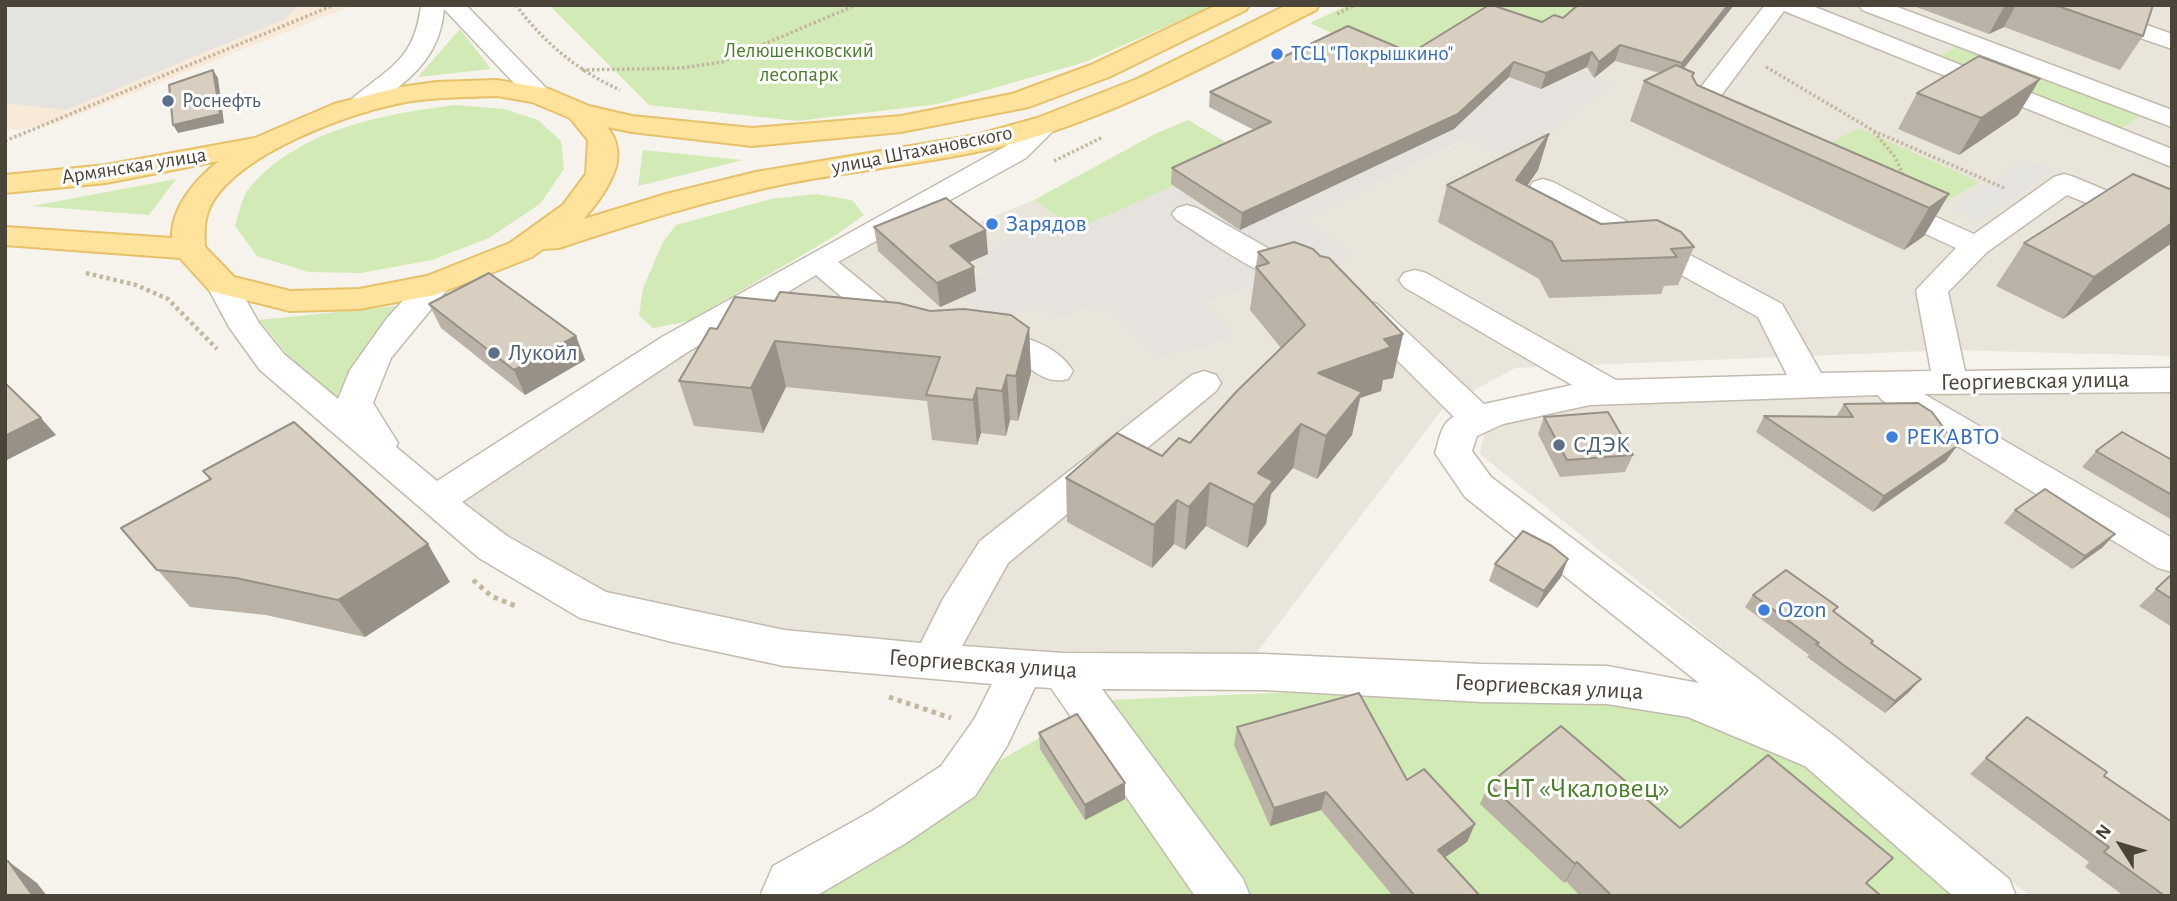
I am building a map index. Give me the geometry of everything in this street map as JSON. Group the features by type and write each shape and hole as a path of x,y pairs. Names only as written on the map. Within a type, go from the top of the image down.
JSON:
{"main road":[{"name":"улица Штахановского","path":"262,144 300,125 363,103 440,89 497,88 539,95 580,112 632,124 752,136 901,124 1019,101 1100,71 1237,5"},
{"name":"улица Штахановского","path":"521,250 650,208 757,181 913,156 1046,125 1127,93 1307,5"},
{"path":"262,144 225,170 200,198 188,222 189,249 222,284 290,301 359,299 435,285 521,250 574,212 601,174 602,139 580,112"},
{"name":"Армянская улица","path":"5,184 106,174 262,144"},
{"path":"5,236 189,249"}],"street":[{"path":"363,103 412,63 430,32 433,5"},
{"path":"453,5 539,95"},
{"path":"1730,134 1692,116 1777,5"},
{"path":"1788,5 2172,159"},
{"path":"1870,5 2172,119"},
{"path":"2068,5 2172,42"},
{"path":"435,501 674,345 818,261 1016,152 1046,125"},
{"path":"1951,382 1932,290 1976,246 2064,183 2172,229"},
{"path":"1543,188 1771,311 1810,385"},
{"path":"1857,191 1976,246"},
{"path":"1187,214 1276,266 1361,306 1479,420"},
{"path":"818,261 898,329 917,339 1007,342 1028,351 1056,371"},
{"path":"1415,280 1609,393"},
{"path":"222,284 244,327 272,362 394,464"},
{"path":"394,464 355,403 360,383 387,340 435,285"},
{"name":"Георгиевская улица","path":"1821,752 1478,487 1453,453 1461,428 1494,414 1590,393 1878,383 2172,380"},
{"path":"933,662 958,611 993,552 1204,383"},
{"path":"1878,383 2172,557"},
{"name":"Георгиевская улица","path":"394,464 493,547 595,606 784,648 1042,670 1264,672 1482,683 1607,685 1692,699 1821,752"},
{"path":"785,896 791,883 889,827 958,781 991,732 1042,670 1225,896"},
{"path":"1821,752 1991,896"}],"path":[{"path":"5,141 334,5"},
{"path":"516,5 524,18 582,70 629,93"},
{"path":"582,70 681,68 722,62 856,5"},
{"path":"1741,53 1874,131 2038,201"},
{"path":"1874,131 1895,157 1921,220"}],"shaded area":[{"path":"5,5 354,5 56,124 5,131"},
{"path":"5,5 298,5 285,19 66,110 5,103"},
{"path":"1584,5 2172,5 2172,356 1951,350 1515,368 1444,407 1247,665 959,673 562,606 430,520 568,419 885,237 908,251 1034,200 1063,221 973,259 988,273 1039,304 1056,319 1101,303 1159,357 1201,349 1234,334 1202,302 1350,253 1304,220 1469,138 1614,82 1561,63"},
{"path":"1562,63 1615,82 1540,140 1504,157 1468,138 1305,220 1351,253 1331,277 1301,269 1203,302 1235,334 1201,349 1159,357 1101,304 1055,319 1039,304 992,324 954,290 987,273 972,258 1074,216 1086,225 1307,127"},
{"path":"2025,159 2053,170 1981,221 1952,208"},
{"path":"2172,392 2172,896 2030,896 1480,454 1486,425 1619,397"}],"green space":[{"name":"Лелюшенковский лесопарк","path":"549,5 1215,5 1085,62 938,104 797,121 649,105"},
{"path":"1348,5 1584,5 1549,37 1397,63 1310,23"},
{"path":"460,29 491,69 418,77"},
{"path":"1962,44 2144,114 2119,130 1936,58"},
{"path":"456,105 504,109 538,120 561,141 564,169 540,204 489,238 432,260 361,273 308,272 257,256 235,226 248,190 271,166 294,150 319,137 373,119"},
{"path":"1188,120 1246,154 1086,225 1074,216 1063,221 1034,200 1155,134"},
{"path":"1859,128 1979,182 1935,208 1815,151"},
{"path":"643,150 743,160 638,186"},
{"path":"176,179 149,215 32,206"},
{"path":"816,194 852,200 864,215 833,237 689,321 653,328 639,316 643,288 663,242 676,225 771,199"},
{"path":"396,306 333,410 259,320"},
{"name":"СНТ «Чкаловец»","path":"1611,679 1711,710 1831,781 1965,896 809,896 823,861 1106,700"}],"building":[{"path":"1489,5 1542,22 1554,15 1563,18 1578,5 1728,5 1682,63 1620,45 1599,62 1592,52 1546,73 1514,62 1458,114 1242,213 1172,168 1271,122 1210,92 1348,26 1411,53"},
{"path":"2055,5 2153,5 2143,36"},
{"path":"1979,56 2040,79 1981,118 1917,93"},
{"path":"1676,65 1694,73 1692,76 1697,85 1949,194 1929,208 1644,81"},
{"path":"213,70 220,114 173,125 169,85"},
{"path":"1549,134 1516,180 1601,224 1657,220 1681,232 1694,247 1671,249 1677,257 1562,261 1552,242 1447,185"},
{"path":"2133,174 2172,190 2172,223 2094,277 2024,243"},
{"path":"946,198 986,230 950,246 974,267 937,283 874,227"},
{"path":"1294,242 1329,258 1403,334 1384,339 1391,347 1318,373 1362,392 1326,436 1301,424 1258,473 1273,481 1254,505 1210,483 1189,507 1177,500 1154,525 1066,478 1117,433 1162,456 1179,438 1190,443 1237,391 1305,325 1256,267 1269,263 1258,252"},
{"path":"489,273 576,336 514,370 429,304"},
{"path":"780,292 899,303 930,311 964,309 1011,315 1029,328 1016,376 1007,375 1002,391 977,388 973,400 926,395 940,357 775,341 751,388 679,381 710,328 717,329 735,297 775,301"},
{"path":"5,383 41,418 5,436"},
{"path":"1918,403 1932,412 1957,446 1884,496 1764,416 1853,417 1844,404"},
{"path":"1608,412 1633,455 1567,460 1544,417"},
{"path":"294,422 428,544 338,600 236,578 157,570 121,528 211,479 203,471"},
{"path":"2122,432 2172,460 2172,495 2096,451"},
{"path":"2045,489 2115,534 2085,556 2015,510"},
{"path":"1523,531 1552,546 1568,559 1544,591 1495,564"},
{"path":"1786,570 1838,607 1833,611 1921,679 1895,701 1753,595"},
{"path":"2172,574 2172,599 2156,589"},
{"path":"1359,693 1407,780 1424,769 1475,824 1438,850 1480,896 1415,896 1326,792 1274,808 1237,727"},
{"path":"1077,714 1125,783 1085,805 1039,733"},
{"path":"2027,717 2107,772 2104,776 2172,822 2172,896 2165,896 2104,852 2109,847 1986,758"},
{"path":"1561,726 1680,828 1768,755 1893,858 1866,883 1881,896 1612,896 1489,784"},
{"path":"8,861 33,896 5,896 5,863"}],"place":[{"name":"ТСЦ \"Покрышкино\"","path":"1277,54"},
{"name":"Роснефть","path":"168,101"},
{"name":"Зарядов","path":"992,224"},
{"name":"Лукойл","path":"494,353"},
{"name":"РЕКАВТО","path":"1892,437"},
{"name":"СДЭК","path":"1559,445"},
{"name":"Ozon","path":"1764,610"}]}
